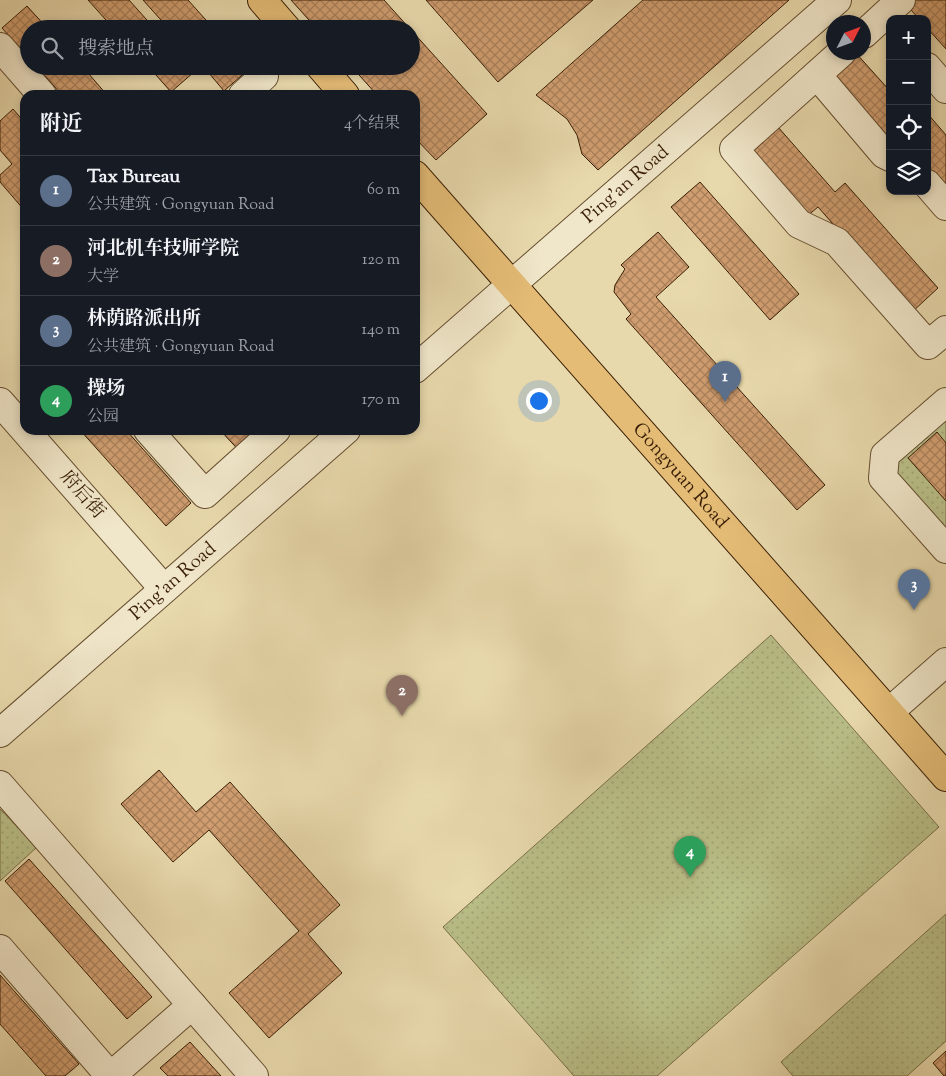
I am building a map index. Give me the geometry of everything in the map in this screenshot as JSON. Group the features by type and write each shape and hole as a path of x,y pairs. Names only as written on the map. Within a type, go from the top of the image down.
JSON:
{"main road":[{"path":"262,0 279,20"},
{"path":"328,75 341,90"},
{"name":"Gongyuan Road","path":"420,180 946,777"}],"street":[{"name":"Ping'an Road","path":"420,365 837,0"},
{"path":"0,47 20,70"},
{"path":"834,60 734,149 799,224 837,242 928,345 946,330"},
{"path":"931,72 946,89"},
{"path":"24,75 38,90"},
{"path":"818,75 886,155"},
{"path":"249,90 264,76"},
{"path":"931,189 946,206"},
{"path":"946,402 885,455 883,478 946,549"},
{"name":"府后街","path":"12,405 20,415"},
{"name":"府后街","path":"37,435 164,588"},
{"path":"152,435 205,494 270,435"},
{"name":"Ping'an Road","path":"0,733 340,435"},
{"path":"889,712 946,662"},
{"path":"0,785 254,1076"},
{"path":"0,949 110,1076 192,1005"}],"green space":[{"path":"946,417 946,533 899,482 895,462"},
{"path":"771,635 939,827 657,1076 574,1076 443,927"},
{"path":"0,809 37,847 0,881"},
{"path":"946,914 946,1041 907,1076 793,1076 781,1062"}],"building":[{"path":"88,0 129,0 147,20 106,20"},
{"path":"143,0 188,0 206,20 161,20"},
{"path":"291,0 384,0 402,20 309,20"},
{"path":"426,0 593,0 498,82"},
{"path":"643,0 789,0 598,170 582,154 577,135 567,119 536,95"},
{"path":"907,0 946,0 946,49 931,32 931,15 915,15 904,2"},
{"path":"27,6 40,20 20,20 20,48 2,28"},
{"path":"420,40 487,114 436,160 420,143 420,90 373,90 359,75 420,75"},
{"path":"838,60 862,60 886,87 886,140 823,74"},
{"path":"44,75 90,75 103,90 58,90"},
{"path":"156,75 191,75 173,90 169,90"},
{"path":"211,75 242,75 225,90"},
{"path":"13,109 20,117 20,205 0,182 0,175 12,164 0,150 0,121"},
{"path":"931,118 946,135 946,190 931,173"},
{"path":"771,119 835,192 845,183 938,288 911,313 818,207 806,217 742,145"},
{"path":"700,182 799,294 770,320 671,207"},
{"path":"658,232 689,267 656,297 825,485 797,510 626,319 631,314 614,292 615,285 625,269 621,265"},
{"path":"937,432 946,443 946,501 908,458"},
{"path":"84,435 130,435 191,503 166,526"},
{"path":"225,435 261,435 244,456"},
{"path":"159,770 196,812 230,782 340,905 308,934 342,973 269,1038 229,993 299,931 209,830 173,862 121,804"},
{"path":"29,859 152,997 127,1019 5,881"},
{"path":"0,975 79,1064 65,1076 46,1076 0,1024"},
{"path":"190,1042 221,1076 168,1076 160,1068"},
{"path":"946,1051 946,1076 944,1076 933,1063"}],"place":[{"name":"Tax Bureau","path":"725,402"},
{"name":"林荫路派出所","path":"914,610"},
{"name":"河北机车技师学院","path":"402,716"},
{"name":"操场","path":"690,877"}]}
